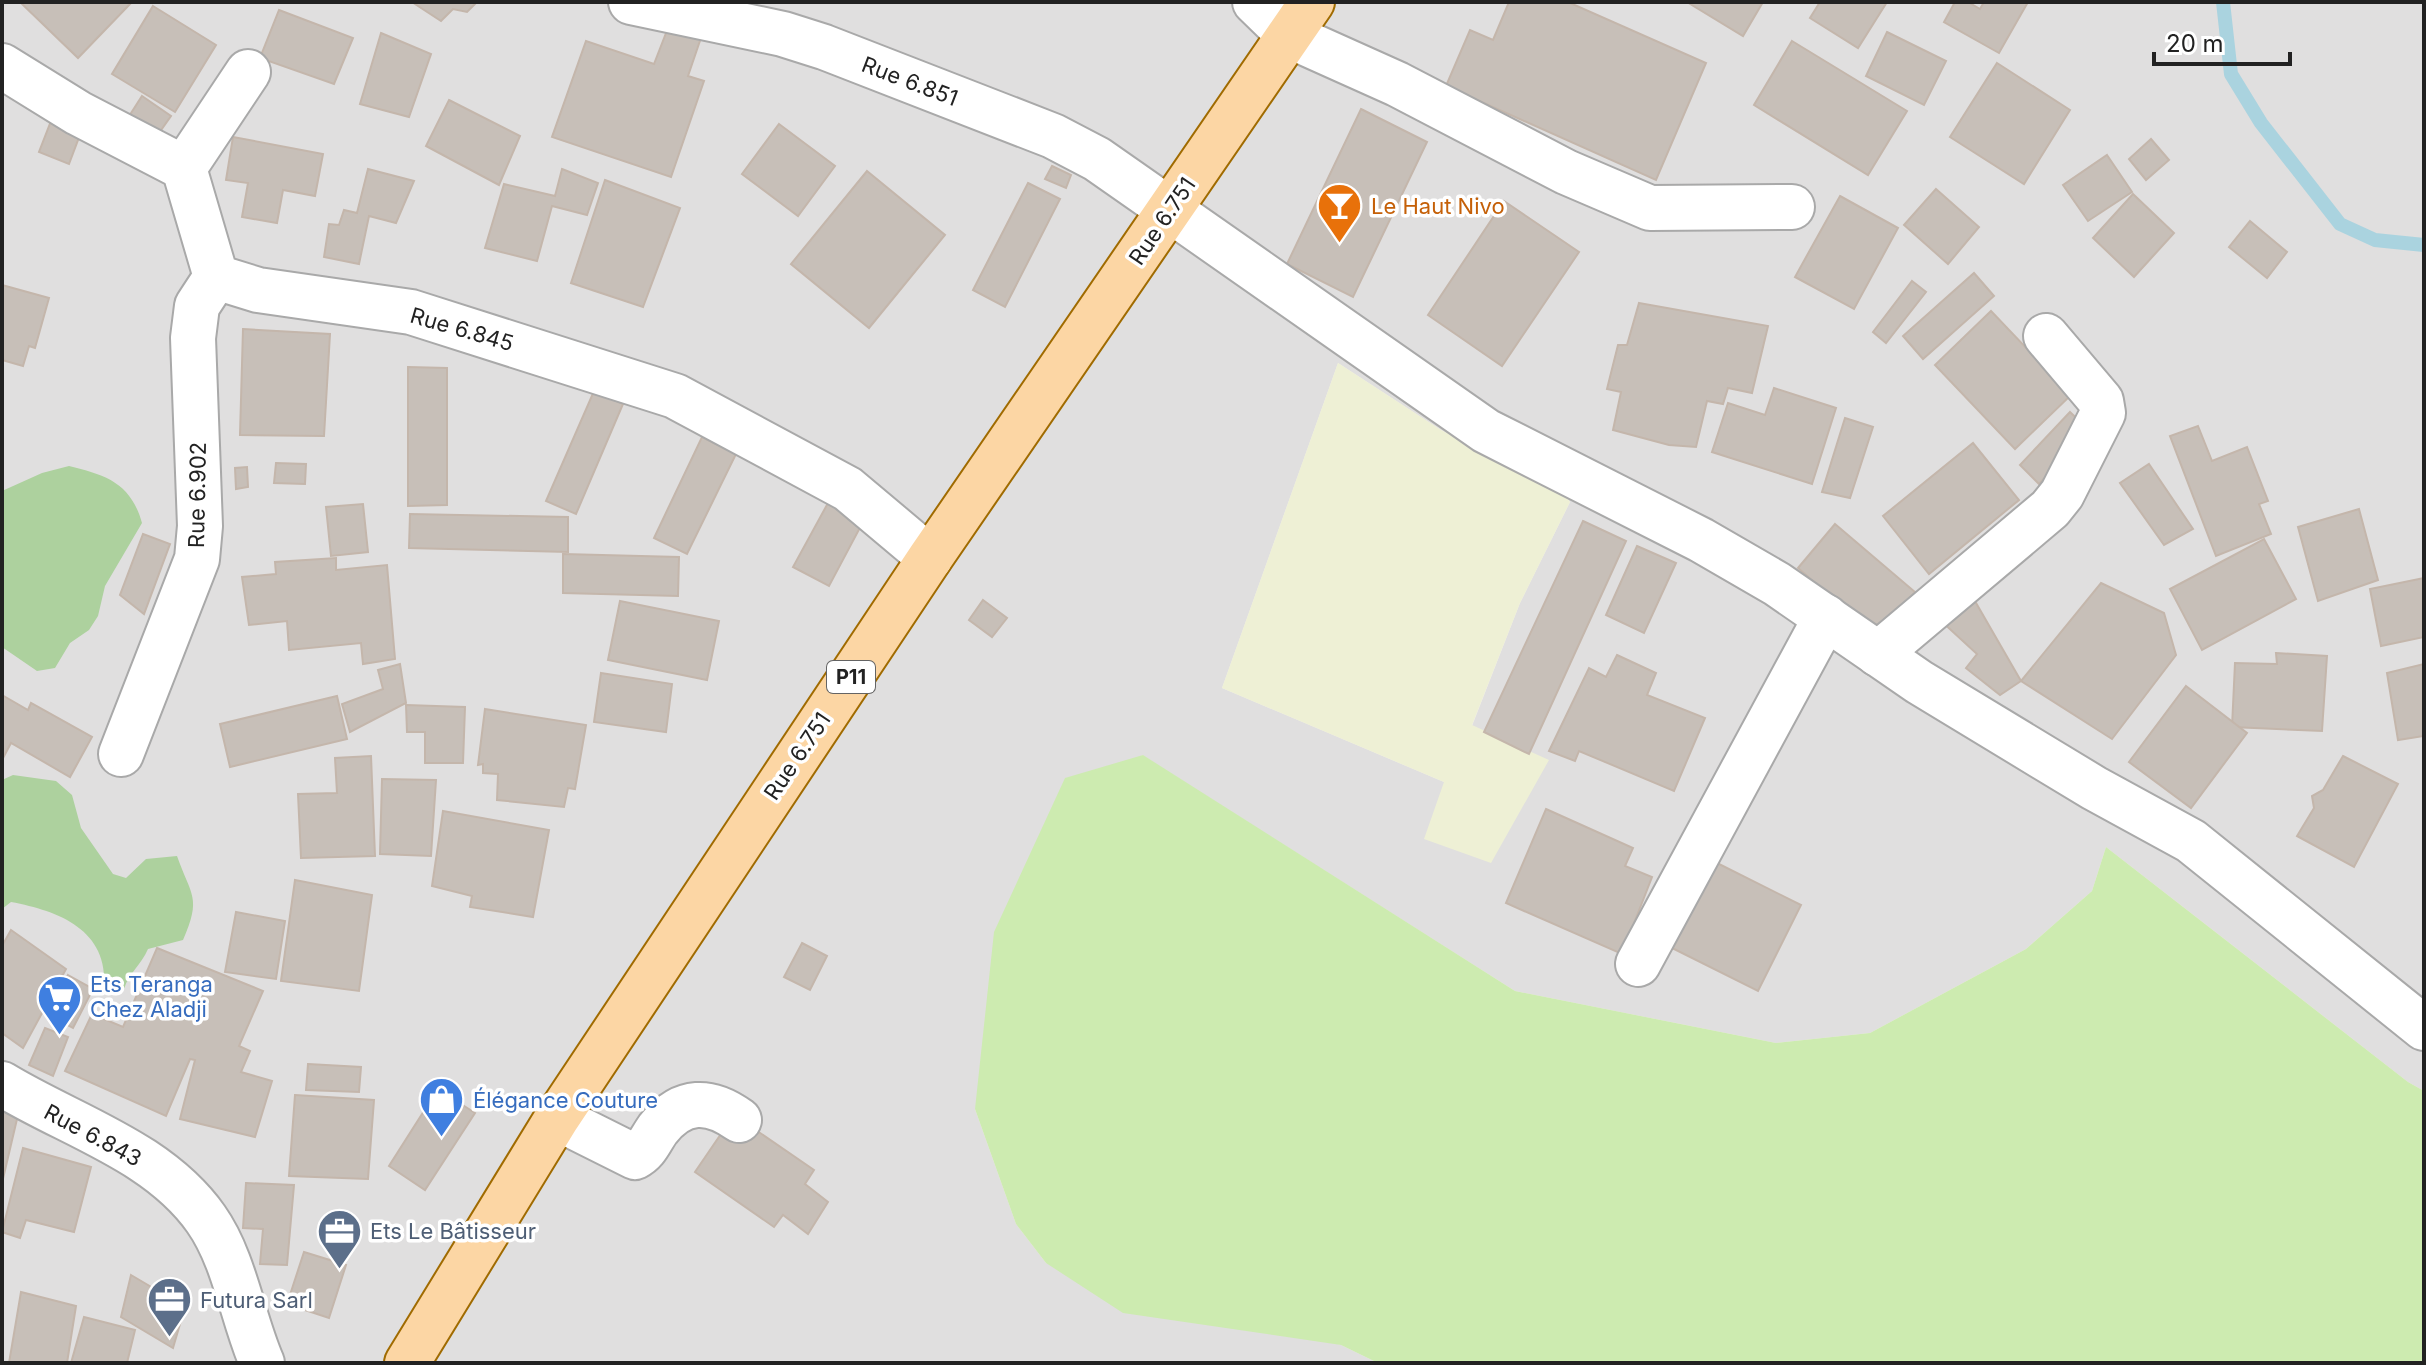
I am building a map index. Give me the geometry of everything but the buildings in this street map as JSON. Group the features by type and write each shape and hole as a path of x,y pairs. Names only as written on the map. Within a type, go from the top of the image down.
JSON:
{"main road":[{"name":"Rue 6.751","path":"407,1363 557,1118 930,558 1301,19"}],"street":[{"name":"Rue 6.851","path":"631,2 783,34 1053,136 1097,159 1486,431 1701,540 1777,584 1878,654 2094,788 2191,841 2424,1028"},
{"path":"1255,2 1301,19 1397,84 1566,172 1650,208 1792,207"},
{"path":"2,66 78,113 184,168 216,277"},
{"path":"184,168 248,72"},
{"name":"Rue 6.845","path":"216,277 258,290 411,312 675,396 848,489 930,558"},
{"name":"Rue 6.902","path":"121,754 197,559 200,511 193,338 197,306 216,277"},
{"path":"1878,654 2050,509 2062,494 2103,413 2101,401 2046,336"},
{"path":"1638,964 1826,617"},
{"name":"Rue 6.843","path":"2,1084 130,1152 167,1177 206,1219 224,1253 262,1363"},
{"path":"557,1118 635,1157 643,1153 673,1112 692,1104 708,1103 739,1120"}],"shaded area":[{"path":"2,2 2424,2 2424,1091 2408,1082 2106,847 2092,891 2026,949 1870,1033 1776,1043 1515,991 1142,755 975,1109 1016,1224 1046,1263 1341,1345 1378,1363 2,1363","holes":["1338,363 1441,430 1564,494 1570,502 1520,603 1472,726 1444,782 1222,688"]}],"green space":[{"path":"1338,363 1441,430 1564,494 1570,502 1520,603 1472,725 1549,760 1491,863 1424,839 1444,782 1222,688"},
{"path":"69,466 105,477 124,490 142,523 105,586 98,616 89,630 70,643 55,668 37,671 2,647 2,491 42,473"},
{"path":"1143,755 1515,991 1776,1043 1870,1033 2026,949 2092,891 2106,847 2408,1082 2424,1091 2424,1363 1378,1363 1341,1345 1123,1313 1046,1263 1016,1224 975,1109 994,932 1065,778"},
{"path":"13,775 56,781 72,795 81,828 113,874 126,878 146,859 177,856 192,897 189,926 183,940 148,949 124,989 115,993 104,988 98,951 77,927 63,918 29,906 11,902 2,909 2,780"}],"waterway":[{"path":"2223,2 2231,74 2261,123 2340,224 2375,240 2424,245"}],"place":[{"name":"Le Haut Nivo","path":"1340,245"},
{"name":"Ets Teranga Chez Aladji","path":"59,1036"},
{"name":"Élégance Couture","path":"442,1139"},
{"name":"Ets Le Bâtisseur","path":"339,1270"},
{"name":"Futura Sarl","path":"169,1339"}]}
